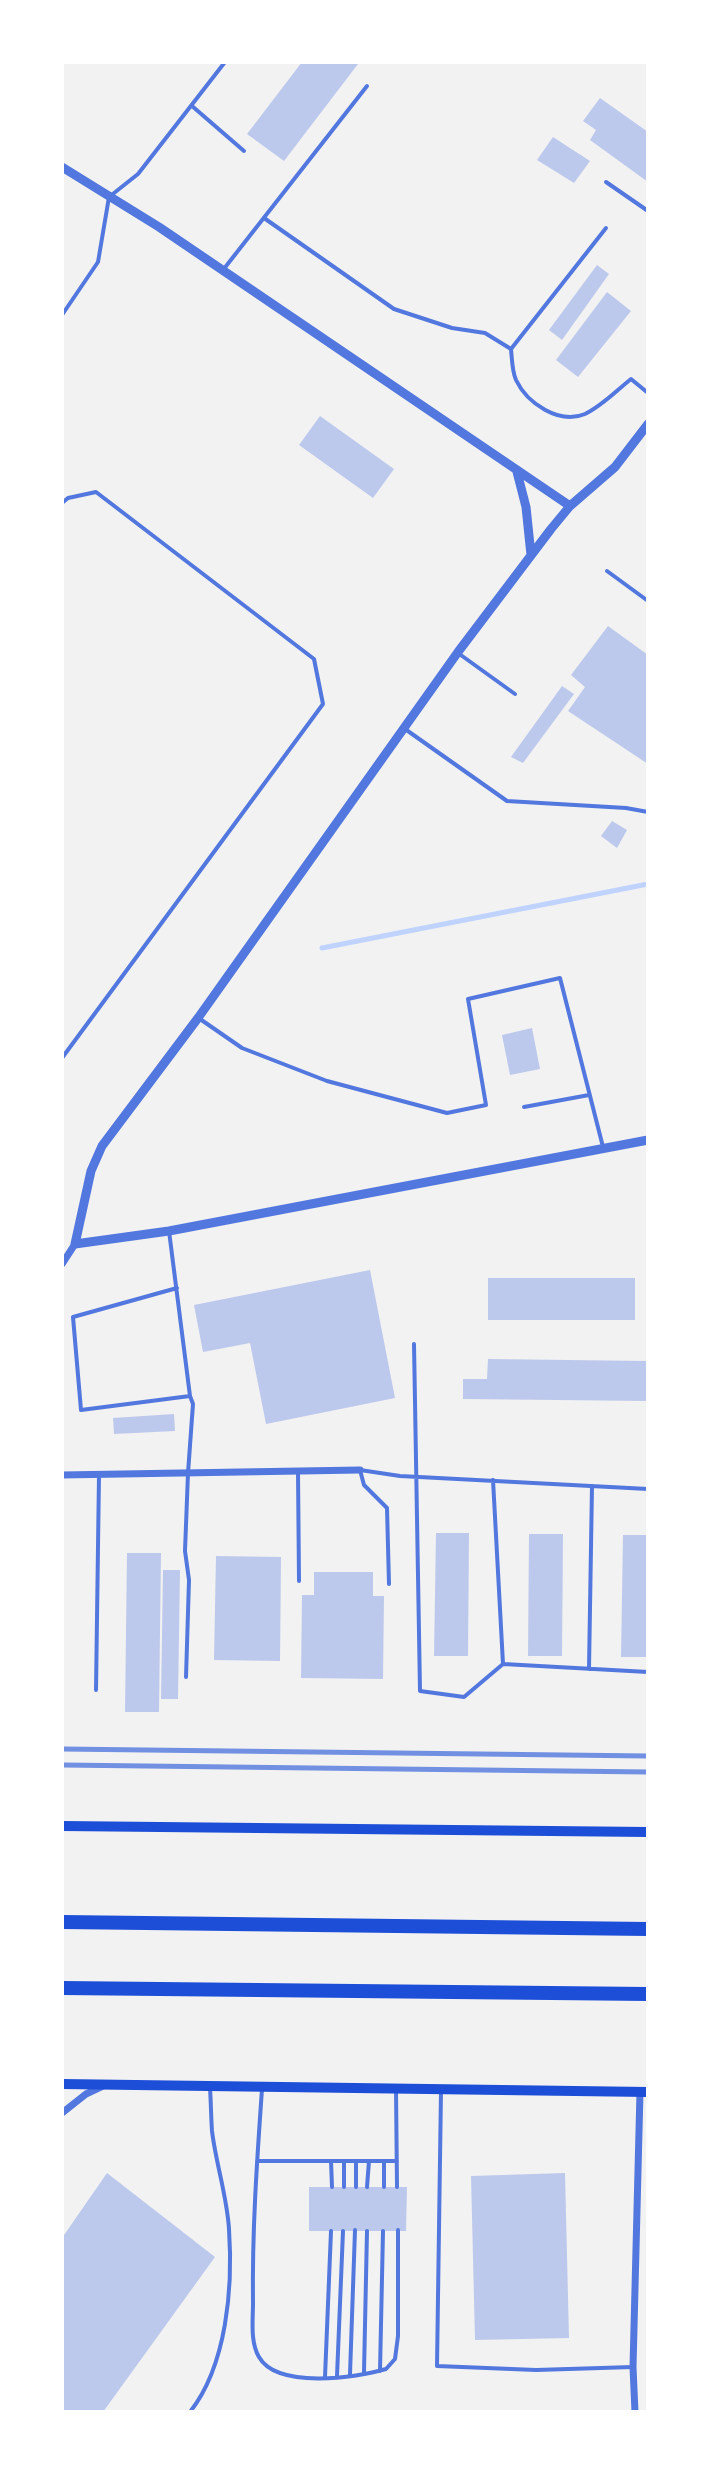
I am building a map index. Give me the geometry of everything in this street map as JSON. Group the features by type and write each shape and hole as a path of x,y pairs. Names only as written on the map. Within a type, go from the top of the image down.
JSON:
{"highway":[{"path":"62,1922 648,1929"},
{"path":"62,1988 648,1994"}],"main road":[{"path":"62,1826 648,1832"},
{"path":"62,2084 644,2092"}],"street":[{"path":"62,167 159,227 570,506"},
{"path":"62,1264 75,1244 91,1171 102,1146 198,1018 458,652 531,555 570,506 615,467 648,424"},
{"path":"517,472 526,507 531,555"},
{"path":"75,1244 169,1231 648,1140"},
{"path":"62,1475 360,1470"},
{"path":"62,2113 86,2094 106,2084"},
{"path":"635,2412 633,2367 644,2092"}],"lane":[{"path":"62,315 98,262 109,197 138,174 225,62"},
{"path":"222,272 367,86"},
{"path":"192,106 244,151"},
{"path":"606,182 648,211"},
{"path":"264,218 394,309 452,328 485,333 511,349"},
{"path":"606,228 511,349 514,377 531,400 557,415 576,417 586,414 631,379 648,393"},
{"path":"62,503 68,498 96,492 193,565 314,659 323,704 62,1058"},
{"path":"607,571 648,601"},
{"path":"458,652 515,694"},
{"path":"405,729 507,801 648,812"},
{"path":"198,1018 242,1048 305,1073 447,1113 486,1105 468,999 560,978 603,1149"},
{"path":"524,1107 589,1095"},
{"path":"169,1231 193,1404 185,1551 189,1580 186,1677"},
{"path":"177,1288 73,1317 81,1410 190,1396"},
{"path":"414,1344 420,1691 464,1697 503,1664 648,1672"},
{"path":"389,1584 387,1508 364,1485 360,1470 400,1476 648,1489"},
{"path":"298,1471 299,1581"},
{"path":"96,1690 99,1475"},
{"path":"493,1480 503,1664"},
{"path":"589,1669 592,1486"},
{"path":"190,2412 202,2396 219,2352 228,2306 229,2229 212,2132 210,2086"},
{"path":"262,2086 253,2267 253,2343 259,2358 278,2374 307,2378 386,2369 395,2359 398,2336 398,2230"},
{"path":"396,2088 397,2187"},
{"path":"441,2089 437,2366 536,2370 633,2367"},
{"path":"257,2161 397,2161"},
{"path":"331,2161 332,2187"},
{"path":"344,2161 344,2187"},
{"path":"356,2161 356,2187"},
{"path":"367,2187 369,2161"},
{"path":"384,2161 384,2187"},
{"path":"350,2374 355,2230"},
{"path":"325,2377 331,2231"},
{"path":"337,2376 343,2231"},
{"path":"364,2372 367,2231"},
{"path":"380,2371 383,2231"}],"building":[{"path":"302,62 358,64 284,161 247,134"},
{"path":"600,98 648,132 648,182 590,140 596,130 583,121"},
{"path":"553,137 590,161 574,183 537,160"},
{"path":"597,265 609,274 562,340 549,330"},
{"path":"607,292 631,311 578,377 556,360"},
{"path":"320,416 394,469 373,498 299,445"},
{"path":"608,626 648,655 648,764 568,711 585,687 571,675"},
{"path":"562,686 574,694 523,763 511,757"},
{"path":"612,821 627,830 617,848 601,836"},
{"path":"532,1028 540,1069 510,1075 502,1035"},
{"path":"370,1270 395,1398 266,1424 250,1343 203,1352 194,1305"},
{"path":"488,1278 635,1278 635,1320 488,1320"},
{"path":"488,1359 648,1361 648,1401 463,1399 463,1379 487,1379"},
{"path":"174,1414 175,1431 114,1434 113,1418"},
{"path":"436,1533 469,1533 468,1656 434,1656"},
{"path":"529,1534 563,1534 562,1656 528,1656"},
{"path":"623,1535 648,1535 648,1657 621,1657"},
{"path":"127,1553 161,1553 159,1712 125,1712"},
{"path":"216,1556 281,1557 280,1661 214,1660"},
{"path":"163,1570 180,1570 178,1699 161,1699"},
{"path":"314,1572 373,1572 373,1596 384,1596 383,1679 301,1678 302,1595 314,1595"},
{"path":"107,2173 215,2257 103,2412 66,2412 62,2409 62,2238"},
{"path":"565,2173 569,2338 475,2340 471,2176"},
{"path":"309,2187 407,2187 406,2231 309,2231"}],"waterway":[{"path":"322,948 648,884"}],"railway":[{"path":"62,1749 648,1756"},
{"path":"62,1765 648,1772"}]}
